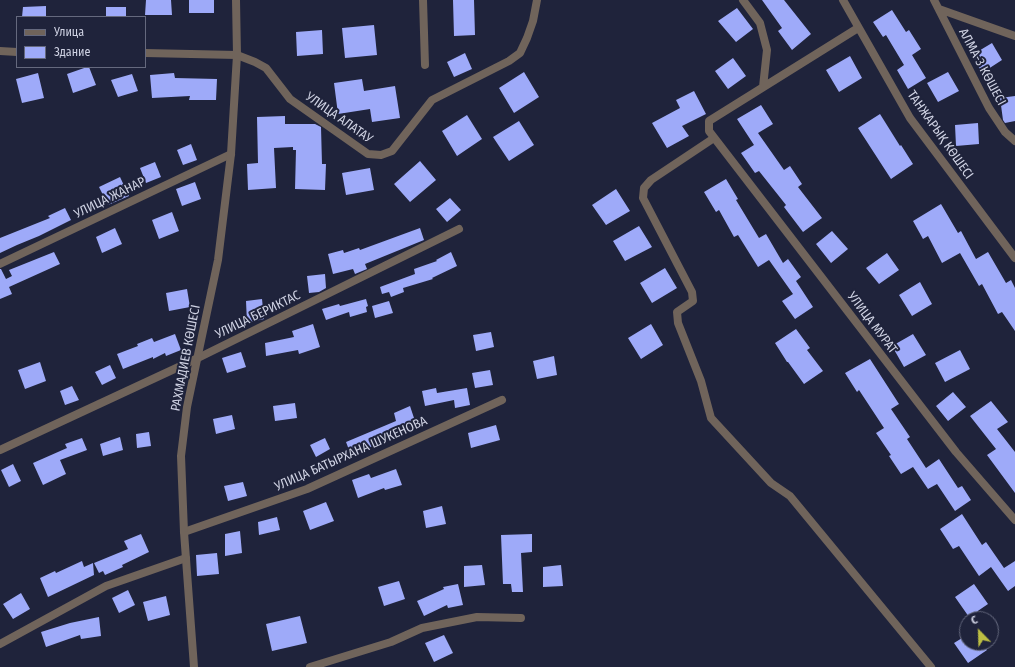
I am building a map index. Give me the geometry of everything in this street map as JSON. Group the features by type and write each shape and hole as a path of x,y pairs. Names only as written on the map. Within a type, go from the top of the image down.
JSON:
{"street":[{"name":"РАХМАДИЕВ КӨШЕСІ","path":"194,667 184,532 181,456 187,407 218,260 231,154 237,55 236,0"},
{"path":"423,0 425,65"},
{"name":"УЛИЦА АЛАТАУ","path":"237,55 266,68 290,99 368,154 381,156 392,151 432,100 509,61 520,53 533,21 537,0"},
{"path":"743,0 760,23 767,50 763,88"},
{"name":"ТАНЖАРЫҚ КӨШЕСІ","path":"842,0 910,118 1015,258"},
{"name":"АЛМА-3 КӨШЕСІ","path":"934,0 989,108 1005,132 1015,141"},
{"path":"939,9 1015,36"},
{"path":"858,28 709,122 709,131 714,138 651,180 644,188 643,198 692,292 693,301 677,312 678,323 701,381 710,418 771,483 790,496 931,667"},
{"path":"0,51 16,52"},
{"path":"146,53 237,55"},
{"name":"УЛИЦА МУРАТ","path":"714,138 956,452 1015,520"},
{"name":"УЛИЦА ЖАНАР","path":"0,264 231,154"},
{"name":"УЛИЦА БЕРИКТАС","path":"0,450 198,358 459,229"},
{"name":"УЛИЦА БАТЫРХАНА ШУКЕНОВА","path":"184,532 307,489 502,400"},
{"path":"0,644 106,586 186,558"},
{"path":"310,667 390,642 422,628 477,617 520,618"}],"building":[{"path":"146,0 171,0 172,15 145,15"},
{"path":"189,0 214,0 214,13 189,13"},
{"path":"453,0 474,0 475,35 454,36"},
{"path":"762,0 784,0 811,34 792,50 778,31 782,28"},
{"path":"46,6 46,16 22,16 23,7"},
{"path":"106,7 126,7 126,16 106,16"},
{"path":"737,8 753,29 736,42 718,21"},
{"path":"892,10 906,32 909,30 921,49 912,55 926,78 908,89 897,70 904,65 886,35 883,37 873,22"},
{"path":"374,25 377,55 345,58 342,28"},
{"path":"322,30 323,54 297,56 296,32"},
{"path":"992,43 1002,60 982,73 972,55"},
{"path":"465,53 472,69 454,77 447,62"},
{"path":"850,56 862,78 839,92 826,70"},
{"path":"733,58 746,76 728,89 715,71"},
{"path":"84,68 89,68 96,85 73,93 67,74"},
{"path":"524,72 539,97 514,113 499,88"},
{"path":"948,72 959,91 938,102 927,83"},
{"path":"38,73 44,98 22,103 16,79"},
{"path":"174,73 175,78 217,79 216,100 189,100 190,96 152,98 150,75"},
{"path":"132,74 138,91 118,97 111,80"},
{"path":"362,79 364,91 395,86 400,118 372,122 370,109 338,114 334,83"},
{"path":"694,91 706,114 682,126 689,136 667,148 652,123 680,108 676,100"},
{"path":"1015,96 1015,121 1005,123 1003,120 1000,98"},
{"path":"761,105 773,124 758,133 784,170 790,166 802,184 798,187 822,218 803,232 784,207 786,205 759,171 755,173 741,153 754,145 737,119"},
{"path":"880,114 913,164 891,179 858,128"},
{"path":"467,115 482,139 457,156 442,131"},
{"path":"285,116 285,124 315,124 321,127 322,164 326,164 325,190 295,189 296,150 293,150 293,147 274,148 276,188 248,190 247,164 258,163 257,117"},
{"path":"519,121 534,145 509,161 493,137"},
{"path":"978,123 979,144 956,146 955,125"},
{"path":"191,144 197,160 183,165 177,150"},
{"path":"420,161 436,180 410,202 394,184"},
{"path":"155,162 161,177 146,183 140,168"},
{"path":"370,168 374,190 346,195 342,173"},
{"path":"120,177 129,196 108,205 99,187"},
{"path":"726,179 738,199 736,200 759,238 766,234 783,263 788,259 801,277 796,281 813,307 795,319 782,301 793,294 769,260 758,267 738,235 734,237 719,210 716,212 704,192"},
{"path":"195,182 201,199 182,206 176,189"},
{"path":"616,189 630,211 606,225 592,205"},
{"path":"450,198 461,210 447,222 436,209"},
{"path":"941,204 958,233 961,231 976,259 988,252 1006,283 1011,280 1015,288 1015,331 1002,312 998,314 982,284 979,286 960,253 942,263 928,236 923,239 913,221"},
{"path":"65,208 71,220 0,253 0,238 50,218 48,216"},
{"path":"172,212 179,231 159,239 152,220"},
{"path":"639,226 652,247 625,261 613,241"},
{"path":"115,228 122,244 102,253 96,237"},
{"path":"420,228 424,240 365,264 367,269 355,274 353,269 333,274 328,254 343,250 344,253 359,248 360,250"},
{"path":"832,231 848,249 831,263 816,244"},
{"path":"54,252 60,264 9,287 12,294 0,299 0,269 6,279 12,276 9,270"},
{"path":"451,252 457,266 432,278 433,279 403,288 404,292 391,297 389,292 382,294 380,287 415,274 414,269 437,261 436,260"},
{"path":"887,253 899,270 879,284 866,268"},
{"path":"665,268 677,288 652,303 640,283"},
{"path":"325,274 326,288 319,292 309,293 307,276"},
{"path":"920,282 932,304 912,316 899,295"},
{"path":"187,289 190,307 169,311 166,293"},
{"path":"262,299 264,319 247,323 246,301"},
{"path":"366,299 368,306 366,307 367,312 350,317 349,312 326,320 322,309"},
{"path":"389,301 393,313 375,318 372,306"},
{"path":"313,324 320,347 299,354 298,350 266,356 265,343 294,337 292,331"},
{"path":"651,324 663,345 641,359 628,338"},
{"path":"796,329 810,348 807,350 823,371 804,384 775,343"},
{"path":"491,332 494,347 476,351 473,335"},
{"path":"175,334 181,350 166,356 165,353 153,359 153,357 123,369 117,354 138,346 137,344 152,338 154,342"},
{"path":"913,334 926,355 904,367 892,346"},
{"path":"960,350 970,369 945,382 935,363"},
{"path":"241,352 246,367 227,373 222,358"},
{"path":"554,356 557,375 537,379 533,361"},
{"path":"870,359 899,404 891,409 910,437 907,439 926,468 939,459 958,488 962,486 971,500 955,511 937,484 928,489 913,467 901,474 889,456 891,455 876,433 884,428 859,390 857,392 845,373"},
{"path":"40,362 46,381 25,389 18,370"},
{"path":"110,365 116,378 102,385 95,372"},
{"path":"490,370 493,385 475,388 472,373"},
{"path":"72,386 79,400 65,405 60,391"},
{"path":"436,388 437,393 467,388 470,405 455,408 454,400 425,406 422,391"},
{"path":"953,392 966,407 948,421 936,406"},
{"path":"991,401 1008,422 997,429 1015,452 1015,493 987,455 996,449 970,416"},
{"path":"295,403 297,418 275,421 273,406"},
{"path":"410,406 416,424 396,431 398,436 351,455 346,442 396,421 394,413"},
{"path":"232,415 235,429 216,434 213,419"},
{"path":"496,425 500,440 471,448 468,433"},
{"path":"149,432 151,446 137,448 136,434"},
{"path":"120,437 123,450 103,456 100,444"},
{"path":"82,438 87,450 60,460 66,474 43,485 33,463 67,448 65,444"},
{"path":"325,438 330,449 316,457 310,445"},
{"path":"13,464 21,481 9,487 1,470"},
{"path":"396,469 402,485 385,490 384,488 358,498 352,480 369,474 371,478"},
{"path":"243,482 247,496 228,501 224,486"},
{"path":"326,502 334,521 310,530 303,511"},
{"path":"442,506 446,524 426,528 423,511"},
{"path":"962,514 982,545 986,542 1004,568 1015,561 1015,586 1008,591 991,567 979,576 959,546 953,549 940,529"},
{"path":"277,517 280,530 259,535 258,522"},
{"path":"240,531 242,553 225,556 225,534"},
{"path":"141,534 149,552 122,565 123,567 105,575 103,571 99,573 94,563 128,549 124,541"},
{"path":"532,534 532,552 521,553 523,592 512,592 511,584 503,584 501,535"},
{"path":"217,553 219,574 197,576 196,555"},
{"path":"82,561 84,567 93,563 94,575 48,597 40,578 55,571 56,573"},
{"path":"482,565 485,585 464,587 464,566"},
{"path":"561,565 563,586 543,587 543,567"},
{"path":"399,581 405,599 384,606 378,587"},
{"path":"458,584 463,605 448,608 447,605 424,616 417,601 444,589 443,587"},
{"path":"974,584 988,604 978,611 965,611 955,597"},
{"path":"128,590 135,605 119,613 112,598"},
{"path":"21,593 30,609 13,619 3,604"},
{"path":"166,596 170,615 148,621 143,602"},
{"path":"300,616 307,643 272,651 266,624"},
{"path":"99,617 101,636 81,639 80,635 46,647 41,632 70,623"},
{"path":"444,635 453,653 434,662 425,643"},
{"path":"959,640 959,650 954,643"},
{"path":"960,651 986,651 968,663"}]}
